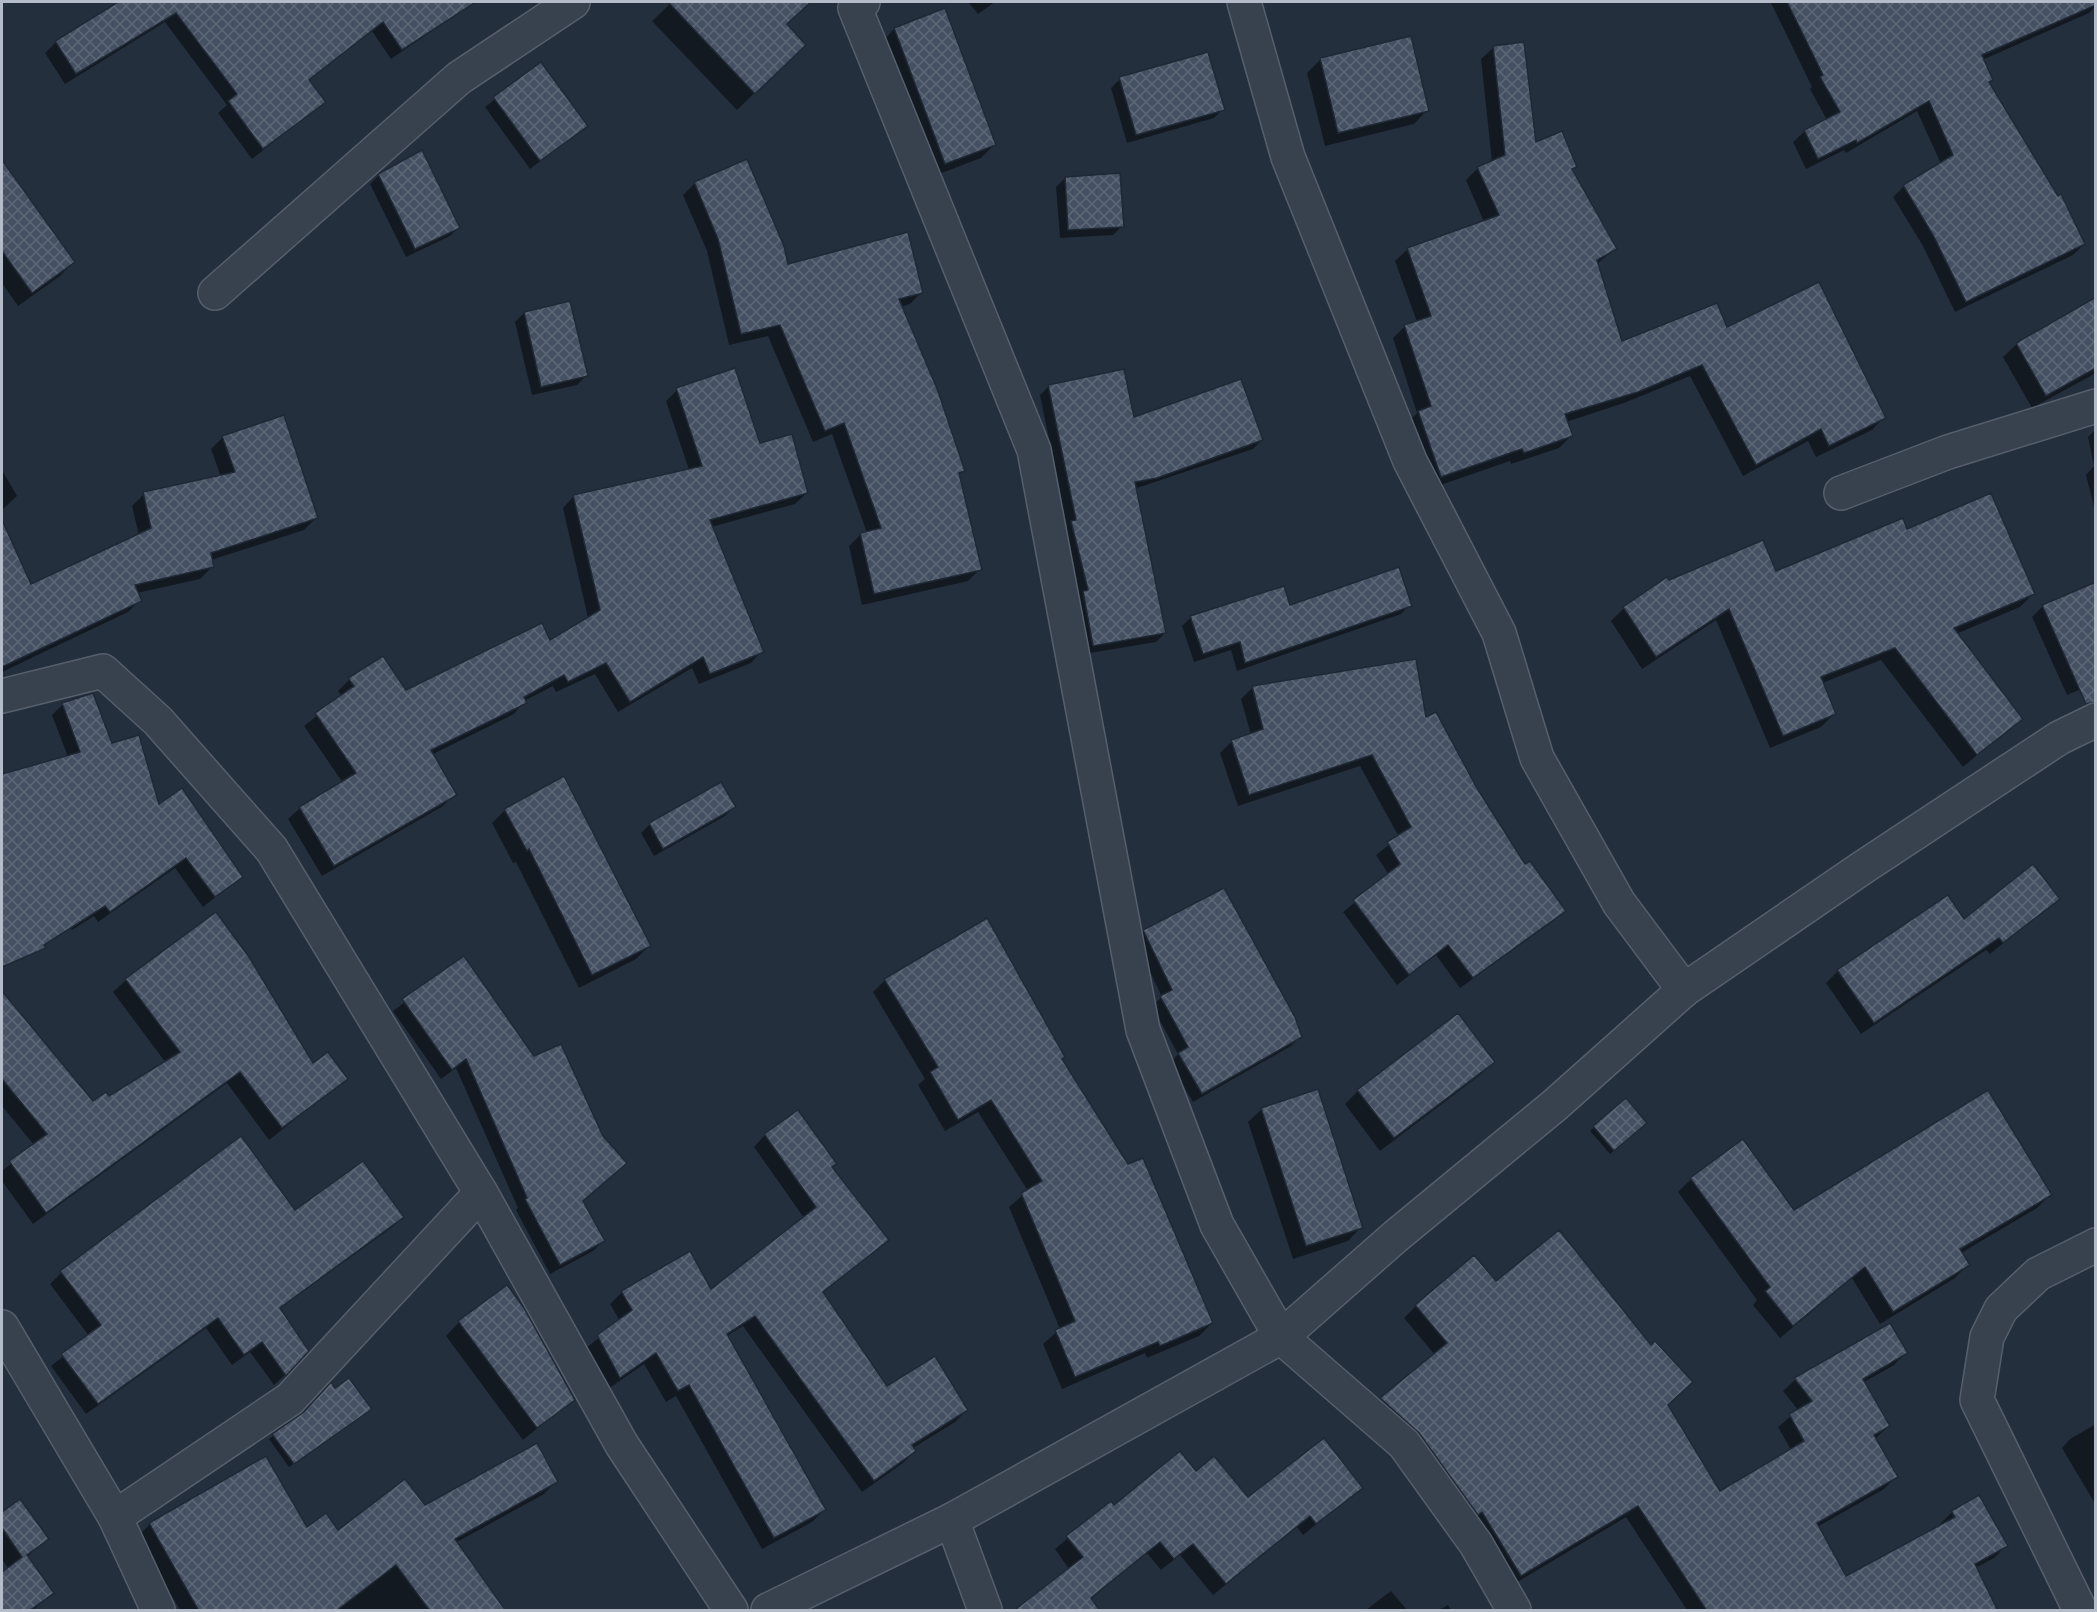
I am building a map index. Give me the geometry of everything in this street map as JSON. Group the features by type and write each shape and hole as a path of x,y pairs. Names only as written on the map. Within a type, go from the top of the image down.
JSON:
{"street":[{"path":"215,293 459,78 573,2"},
{"path":"863,2 855,8 1034,450 1143,1029 1217,1225 1281,1337 1404,1444 1476,1544 1514,1611"},
{"path":"1244,2 1288,156 1410,461 1499,633 1537,758 1619,903 1684,990"},
{"path":"1841,493 1948,452 2096,406"},
{"path":"2,696 103,671 158,721 272,850 481,1193 622,1446 731,1611"},
{"path":"768,1611 952,1520 1281,1337 1396,1236 1555,1105 1684,990 1862,868 2059,738 2096,720"},
{"path":"115,1517 290,1399 481,1193"},
{"path":"2079,1611 1977,1400 1987,1337 2001,1309 2038,1274 2096,1245"},
{"path":"2,1327 115,1517 158,1611"},
{"path":"952,1520 985,1611"}],"building":[{"path":"118,2 476,2 402,50 383,22 309,80 326,102 263,149 228,101 237,94 176,13 76,74 55,41"},
{"path":"668,2 811,2 787,24 806,45 755,94"},
{"path":"1787,2 2096,2 2096,5 1982,55 1993,80 1989,82 2058,196 2061,194 2085,244 1966,302 1933,235 1903,185 1953,155 1929,101 1857,143 1856,140 1818,159 1804,130 1840,112 1820,77 1823,75"},
{"path":"945,8 996,145 945,164 894,28"},
{"path":"1411,36 1429,111 1338,133 1320,58"},
{"path":"1524,42 1536,142 1562,131 1577,167 1572,169 1617,249 1597,260 1622,341 1717,303 1727,327 1819,282 1886,418 1829,446 1821,429 1756,465 1702,365 1638,392 1565,414 1573,436 1524,453 1522,449 1441,477 1418,411 1431,406 1404,325 1431,316 1407,248 1499,215 1477,167 1505,155 1493,46"},
{"path":"1208,52 1225,110 1136,135 1119,77"},
{"path":"541,62 588,126 540,161 493,97"},
{"path":"422,150 460,228 415,249 378,174"},
{"path":"747,159 784,246 788,264 908,232 923,293 899,299 938,391 965,471 959,473 982,570 874,594 860,533 881,528 844,423 825,431 780,325 741,334 718,239 694,182"},
{"path":"2,160 75,262 32,293 2,251"},
{"path":"1120,173 1124,227 1068,230 1065,177"},
{"path":"2096,297 2096,368 2046,396 2016,343"},
{"path":"570,301 588,376 541,387 524,312"},
{"path":"735,368 760,443 792,434 808,493 710,520 764,652 710,674 703,657 630,702 606,663 568,682 564,675 524,697 527,703 431,750 457,795 334,866 299,807 356,773 315,713 354,686 348,678 383,656 406,690 542,623 550,640 600,610 573,495 702,466 676,388"},
{"path":"1124,369 1134,417 1241,379 1263,440 1157,478 1135,482 1166,633 1093,646 1083,591 1088,590 1071,521 1076,520 1048,385"},
{"path":"284,415 318,518 211,553 214,567 135,585 142,601 2,667 2,520 31,584 151,528 143,492 235,472 222,436"},
{"path":"1991,493 2035,594 1954,628 2023,719 1977,755 1895,648 1821,677 1836,714 1783,736 1729,609 1656,657 1623,607 1667,577 1669,580 1763,540 1776,571 1903,518 1907,529"},
{"path":"1399,567 1412,606 1245,663 1240,642 1203,654 1190,616 1284,586 1290,605"},
{"path":"2096,582 2096,702 2086,704 2042,605"},
{"path":"1416,659 1426,717 1436,712 1477,788 1525,864 1530,861 1566,911 1473,978 1448,945 1409,975 1353,900 1400,864 1387,842 1411,827 1372,755 1249,795 1231,740 1263,729 1252,686"},
{"path":"93,693 112,743 139,735 159,804 182,788 243,877 215,897 186,858 110,912 105,906 44,945 46,948 2,967 2,774 80,752 62,703"},
{"path":"564,776 651,946 592,975 529,849 527,851 504,809"},
{"path":"721,782 736,807 663,849 649,823"},
{"path":"2033,864 2060,899 2003,943 1999,938 1874,1023 1837,970 1948,895 1964,919"},
{"path":"1224,888 1295,1017 1302,1037 1202,1094 1178,1053 1188,1047 1160,996 1172,990 1143,930"},
{"path":"216,912 249,957 313,1063 328,1052 348,1079 282,1128 240,1072 46,1213 9,1161 47,1134 2,1079 2,991 93,1101 106,1092 109,1096 180,1052 125,979"},
{"path":"987,918 1065,1057 1062,1059 1128,1164 1143,1158 1213,1323 1160,1346 1158,1342 1075,1377 1055,1330 1075,1321 1021,1193 1042,1181 991,1100 958,1120 930,1072 938,1067 884,979"},
{"path":"464,956 534,1056 561,1044 603,1136 627,1163 583,1201 605,1241 560,1265 525,1199 527,1198 466,1059 452,1070 402,999"},
{"path":"1458,1013 1495,1062 1394,1138 1357,1090"},
{"path":"1318,1089 1363,1228 1306,1246 1261,1108"},
{"path":"1988,1090 2052,1195 1960,1249 1970,1265 1893,1312 1865,1267 1793,1326 1765,1291 1770,1287 1690,1178 1743,1139 1794,1210"},
{"path":"1626,1098 1647,1123 1614,1151 1593,1126"},
{"path":"798,1110 837,1164 832,1167 889,1240 823,1292 887,1386 935,1356 968,1410 912,1445 916,1451 874,1481 755,1316 727,1334 826,1510 774,1538 689,1385 678,1391 656,1353 620,1378 597,1335 632,1310 621,1291 690,1251 711,1289 816,1207 764,1134"},
{"path":"241,1136 295,1210 363,1161 404,1217 280,1308 309,1351 286,1376 262,1342 244,1355 218,1318 98,1404 61,1354 101,1325 60,1271"},
{"path":"1559,1230 1651,1345 1655,1341 1693,1382 1668,1405 1720,1491 1804,1441 1789,1414 1812,1401 1794,1378 1890,1323 1908,1353 1863,1379 1890,1426 1874,1435 1898,1477 1817,1523 1846,1576 1955,1517 1951,1511 1979,1495 2008,1546 1975,1564 1998,1611 1707,1611 1638,1506 1521,1576 1482,1512 1478,1515 1419,1433 1380,1398 1447,1343 1415,1305 1474,1255 1496,1281"},
{"path":"507,1285 524,1308 575,1400 537,1428 458,1321"},
{"path":"349,1378 372,1409 294,1464 272,1434 304,1412 331,1382 335,1388"},
{"path":"1324,1438 1363,1488 1316,1524 1310,1516 1226,1584 1193,1544 1174,1559 1160,1542 1091,1598 1100,1611 1013,1611 1083,1557 1066,1536 1111,1501 1114,1505 1180,1451 1196,1471 1214,1456 1248,1497"},
{"path":"537,1443 558,1482 455,1539 506,1611 430,1611 396,1565 336,1611 199,1611 149,1523 266,1456 307,1527 326,1513 338,1530 405,1479 425,1505"},
{"path":"20,1499 49,1539 27,1555 54,1593 29,1611 2,1611 2,1572 22,1557 2,1528 2,1512"}]}
